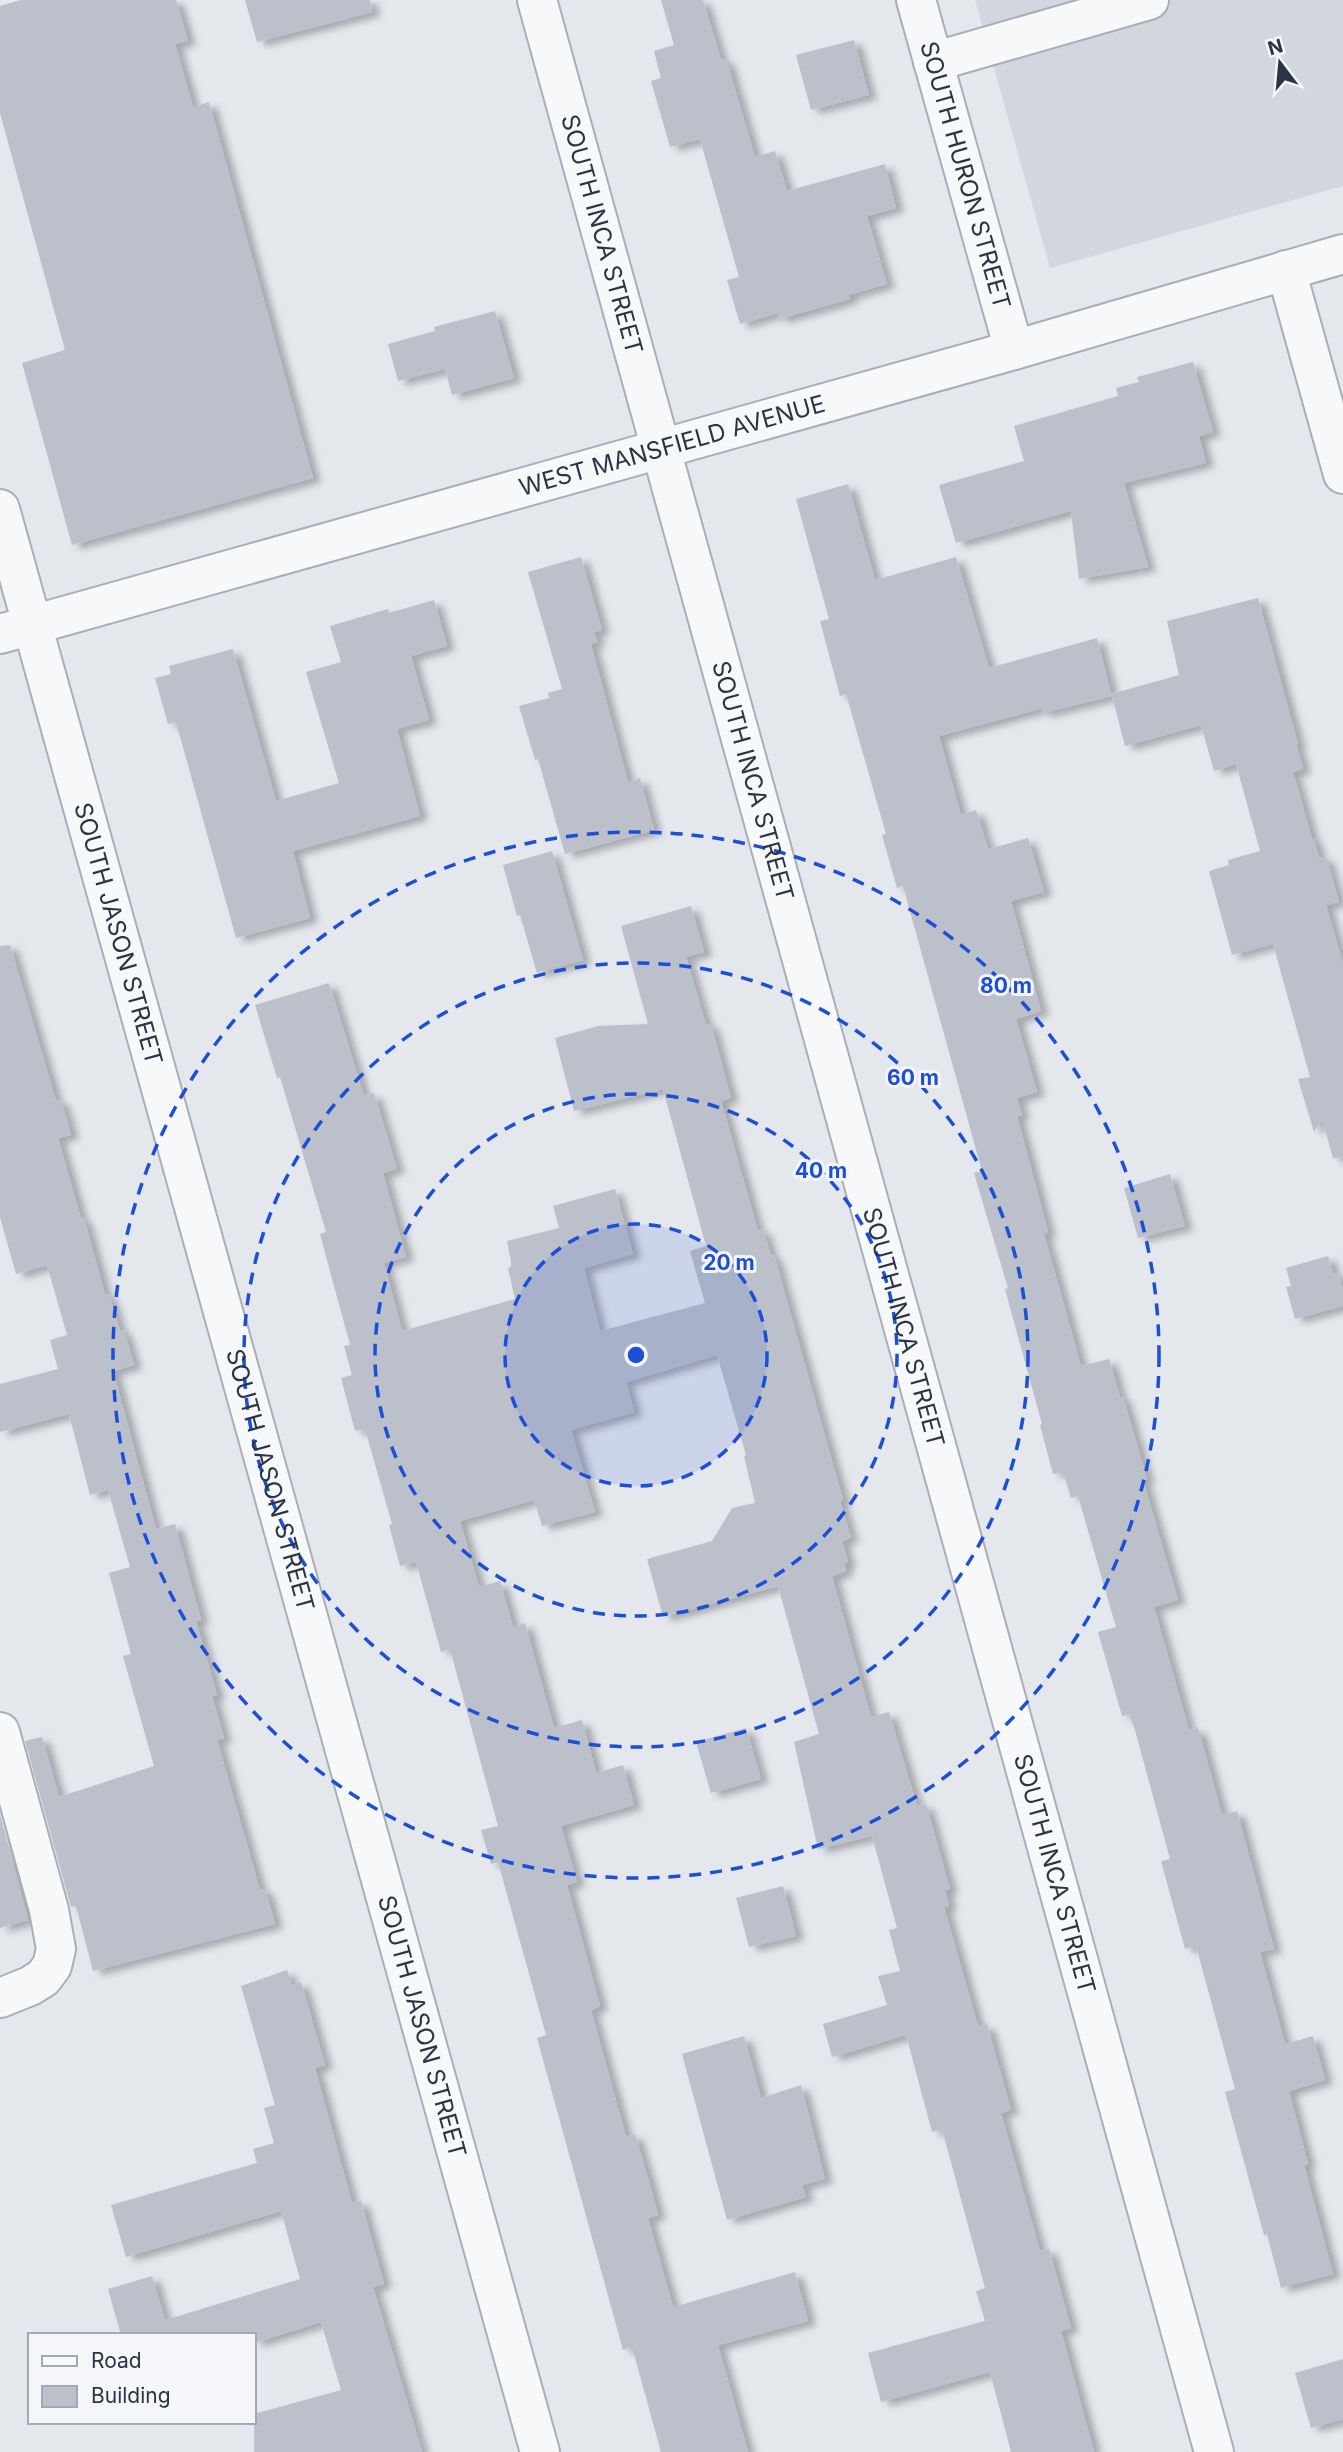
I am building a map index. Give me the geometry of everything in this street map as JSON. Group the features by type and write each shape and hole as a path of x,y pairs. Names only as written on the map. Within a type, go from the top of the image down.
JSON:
{"street":[{"name":"SOUTH INCA STREET","path":"537,0 1214,2452"},
{"name":"SOUTH HURON STREET","path":"916,0 1014,350"},
{"path":"933,62 1149,0"},
{"name":"WEST MANSFIELD AVENUE","path":"16,629 1014,350 1343,254"},
{"path":"1286,270 1343,474"},
{"name":"SOUTH JASON STREET","path":"0,509 16,629 540,2452"},
{"path":"0,1732 50,1910 56,1949 51,1966 43,1978 0,1998"}],"shaded area":[{"path":"975,0 1343,0 1343,186 1050,268"}],"building":[{"path":"21,0 176,0 188,41 175,44 193,107 209,102 313,478 72,545 22,363 65,350 0,113 0,6"},
{"path":"245,0 370,0 372,12 257,42"},
{"path":"661,0 703,0 721,60 726,59 755,157 775,151 787,191 885,164 896,208 867,216 887,284 848,295 850,299 779,319 778,313 740,324 727,280 739,277 700,139 670,147 651,81 661,78 654,51 674,45"},
{"path":"854,40 869,95 811,110 796,55"},
{"path":"495,311 514,378 452,395 445,369 398,381 388,344 435,331 434,327"},
{"path":"1193,362 1213,432 1199,436 1206,463 1124,483 1148,567 1079,579 1071,511 956,543 939,485 1024,461 1014,426 1118,396 1116,388 1139,382 1137,377"},
{"path":"848,484 875,580 956,557 989,668 1097,638 1111,694 1179,675 1167,621 1258,598 1298,744 1303,769 1293,772 1312,839 1319,858 1326,857 1339,902 1326,905 1343,964 1343,1157 1333,1158 1322,1119 1314,1132 1298,1079 1310,1077 1273,944 1232,955 1209,871 1229,865 1228,860 1260,851 1236,764 1214,771 1201,725 1125,746 1112,696 1043,713 1042,708 939,736 961,815 976,810 988,849 1028,838 1044,892 1011,901 1041,1011 1016,1019 1037,1092 1017,1098 1022,1115 1017,1116 1048,1232 1044,1234 1081,1366 1109,1359 1120,1397 1123,1397 1147,1479 1143,1480 1178,1600 1154,1607 1189,1730 1198,1728 1222,1815 1237,1811 1274,1949 1260,1952 1285,2044 1313,2036 1325,2080 1289,2091 1308,2164 1304,2165 1333,2274 1281,2288 1225,2092 1235,2089 1196,1946 1185,1949 1161,1861 1170,1859 1135,1730 1129,1714 1122,1716 1098,1632 1116,1627 1078,1496 1071,1498 1063,1472 1053,1474 1005,1289 1008,1288 974,1173 982,1171 903,886 897,888 882,835 886,834 846,694 840,696 820,621 829,619 796,499"},
{"path":"581,557 602,630 594,632 597,642 591,644 628,782 640,778 654,830 565,854 538,759 535,760 519,706 549,698 548,693 562,689 528,572"},
{"path":"434,600 447,646 411,656 429,720 397,729 420,816 293,851 310,918 236,938 176,722 168,724 155,678 171,674 169,666 233,649 276,801 339,783 306,672 341,662 330,626 388,609 389,613"},
{"path":"552,851 583,960 537,973 503,865"},
{"path":"691,906 704,952 686,957 706,1025 711,1024 731,1098 721,1101 758,1231 763,1229 771,1256 774,1255 843,1500 840,1501 851,1538 842,1541 848,1562 844,1564 846,1571 832,1576 871,1717 889,1712 917,1806 926,1804 950,1889 945,1890 949,1906 944,1907 978,2026 987,2024 1011,2110 1001,2113 1040,2251 1049,2249 1071,2328 1061,2331 1094,2452 1011,2452 990,2372 881,2402 868,2353 985,2321 976,2291 985,2288 942,2129 932,2132 906,2035 832,2057 823,2024 887,2005 878,1976 900,1971 889,1930 897,1928 872,1836 818,1849 794,1742 819,1734 778,1586 663,1617 647,1559 712,1541 732,1508 755,1503 744,1456 746,1455 717,1355 626,1382 634,1412 571,1430 595,1512 542,1526 534,1500 460,1521 479,1587 500,1581 513,1627 525,1623 554,1728 582,1720 596,1773 623,1765 634,1805 561,1826 577,1882 567,1885 600,2006 591,2010 626,2137 635,2134 652,2192 658,2215 648,2218 673,2307 795,2272 808,2321 718,2345 748,2452 661,2452 632,2347 623,2350 537,2038 546,2035 498,1862 491,1864 481,1830 498,1826 450,1649 441,1652 416,1562 400,1566 389,1525 392,1524 365,1429 355,1431 341,1378 352,1375 344,1346 350,1345 320,1234 326,1232 280,1077 277,1078 255,1005 329,983 364,1096 374,1093 397,1169 383,1173 406,1257 384,1263 402,1331 515,1299 508,1268 511,1267 511,1262 507,1241 559,1228 553,1206 615,1189 633,1254 584,1268 600,1331 705,1303 690,1251 706,1246 663,1089 574,1111 555,1038 598,1026 648,1024 621,926"},
{"path":"10,945 56,1101 61,1100 71,1135 58,1138 81,1219 84,1218 105,1295 109,1294 120,1331 124,1330 134,1365 113,1371 156,1529 175,1524 201,1620 196,1621 217,1695 212,1696 224,1738 217,1740 260,1890 265,1889 275,1924 93,1971 76,1906 71,1907 25,1741 42,1737 59,1797 154,1766 123,1656 131,1654 109,1573 130,1567 108,1490 90,1495 69,1414 0,1432 0,1384 58,1369 50,1340 67,1335 47,1265 16,1274 0,1217 0,946"},
{"path":"1170,1174 1185,1226 1138,1238 1124,1188"},
{"path":"1328,1256 1333,1274 1338,1273 1343,1291 1343,1306 1295,1319 1286,1287 1291,1286 1286,1268"},
{"path":"746,1728 761,1779 711,1793 696,1742"},
{"path":"0,1814 28,1920 0,1928"},
{"path":"783,1886 796,1936 749,1947 736,1898"},
{"path":"287,1970 292,1985 301,1982 325,2065 315,2068 352,2203 361,2201 384,2284 373,2287 422,2452 254,2452 256,2413 341,2390 321,2322 256,2342 256,2333 120,2333 108,2289 152,2276 165,2320 300,2279 281,2211 126,2257 111,2205 257,2163 253,2149 274,2143 264,2108 275,2105 241,1986"},
{"path":"744,2036 761,2098 801,2085 825,2179 802,2185 806,2197 727,2220 682,2054"},
{"path":"1343,2359 1343,2419 1311,2428 1295,2373"}]}
